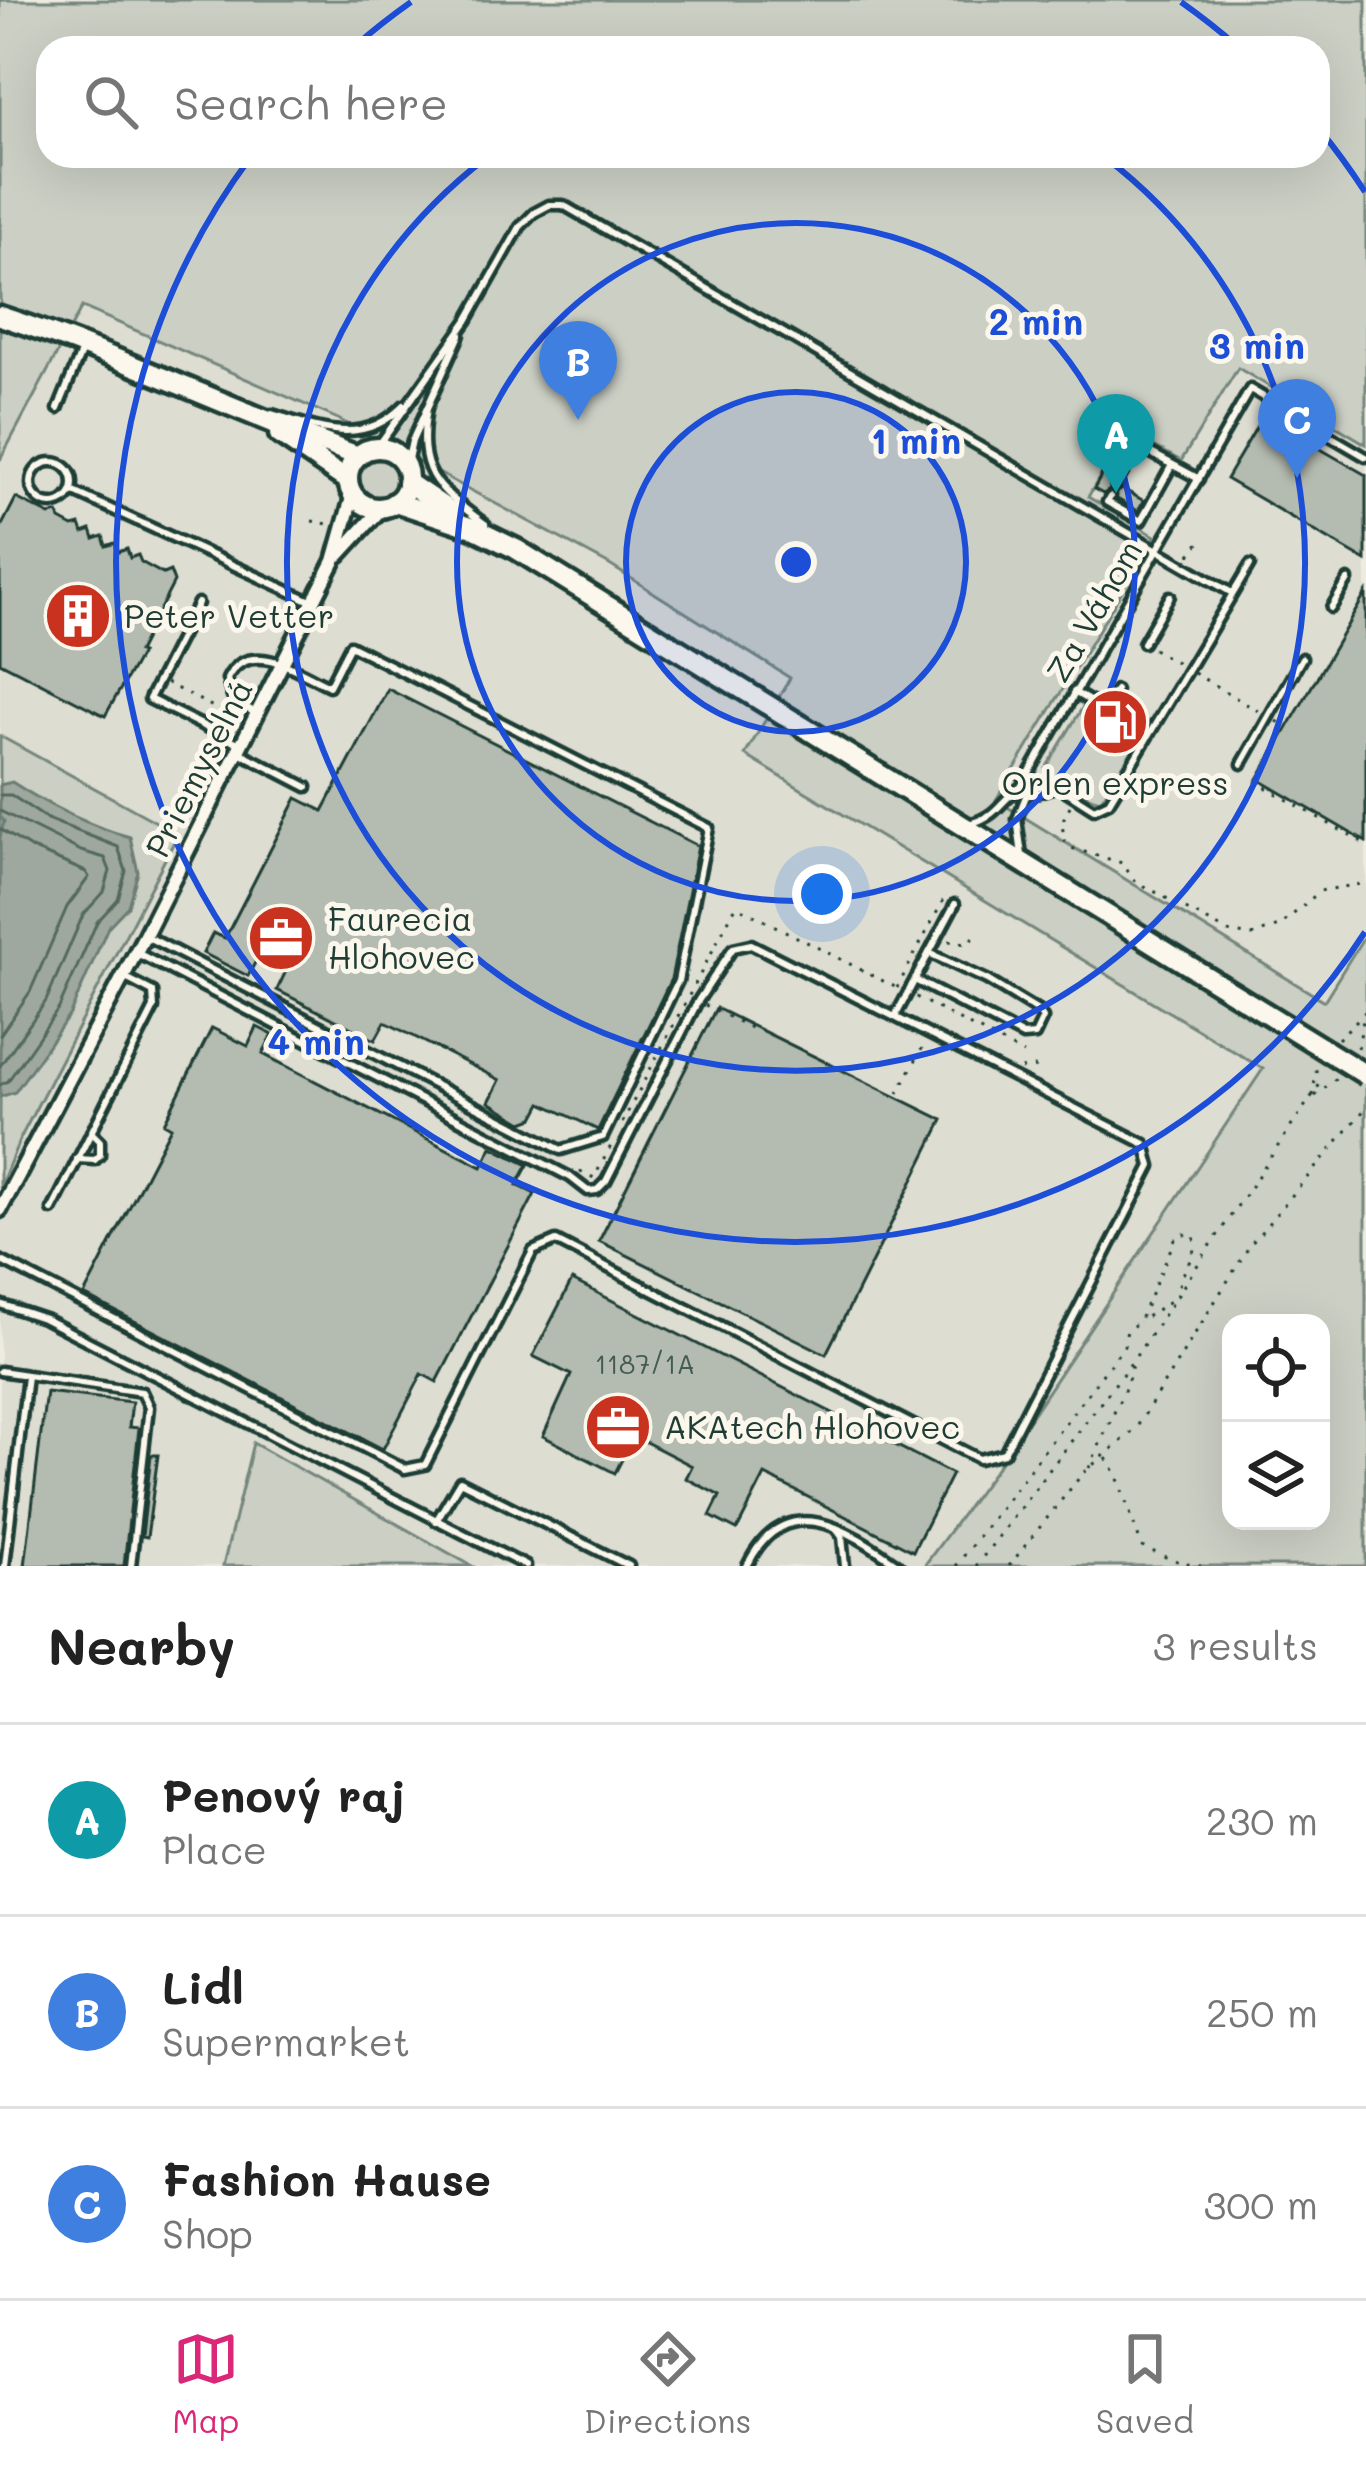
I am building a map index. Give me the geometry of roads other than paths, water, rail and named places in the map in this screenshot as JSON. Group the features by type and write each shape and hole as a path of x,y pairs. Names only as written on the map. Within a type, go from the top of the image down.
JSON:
{"main road":[{"path":"0,316 255,418 367,452 394,454 406,475 473,527 516,549 1366,1076"},
{"path":"255,418 351,488 364,504 388,505 473,527"},
{"path":"351,488 350,467 367,452"},
{"path":"388,505 406,475"}],"street":[{"name":"Priemyselná","path":"0,1210 334,561 351,488"},
{"name":"Priemyselná","path":"334,561 388,505"}],"lane":[{"path":"367,452 416,394 466,321 520,227 533,213 563,205 1232,592"},
{"path":"406,475 412,440 466,321"},
{"path":"58,409 83,347"},
{"name":"Za Váhom","path":"1021,787 1250,388 1366,457"},
{"path":"224,404 336,434 370,428 394,416 416,394"},
{"path":"427,408 422,435 429,474 440,490 516,549"},
{"path":"1116,485 1138,446 1198,479"},
{"path":"48,462 62,464 72,474 72,491 60,502 43,502 32,489 34,472 48,462"},
{"path":"1110,497 1107,502 1141,521 1172,465"},
{"path":"72,491 313,602"},
{"path":"1026,796 1058,786 1094,808 1109,802 1250,565"},
{"path":"1331,608 1348,580"},
{"path":"1143,643 1170,596"},
{"path":"198,603 149,699 307,787"},
{"path":"145,935 560,1150 603,1137 678,981 710,828 350,645 329,686 282,664 249,656 235,664 227,679 232,697 256,714"},
{"path":"1242,764 1302,658"},
{"path":"1100,710 1115,689"},
{"path":"1074,692 1100,710 1104,721 1146,740"},
{"path":"963,826 995,815 1007,796 1021,787 1026,796"},
{"path":"1025,864 1017,819 1026,796"},
{"path":"896,1015 955,904"},
{"path":"0,1260 405,1469 424,1465 533,1251 556,1241 980,1459 1004,1453 1151,1166 1145,1144 752,944 733,948 698,1001 606,1181 588,1191 570,1177 136,952"},
{"path":"914,980 1023,1036 1035,1035 1043,1018 1038,1011 987,980 928,953"},
{"path":"52,1210 154,1008 153,992 123,976"},
{"path":"77,1159 87,1161 100,1155 100,1142 91,1132"},
{"path":"0,1304 45,1318 526,1566"},
{"path":"0,1371 142,1392 149,1406 131,1566"},
{"path":"5,1566 27,1376"},
{"path":"436,1521 460,1481 629,1566"},
{"path":"747,1566 768,1534 808,1519 836,1527 900,1566"},
{"path":"836,1527 845,1566"}],"water":[{"path":"12,782 69,814 130,837 138,872 128,906 108,927 70,1014 15,1092 0,1097 0,838 4,821 0,785"}],"place":[{"name":"Lidl","path":"578,420"},
{"name":"Fashion Hause","path":"1297,478"},
{"name":"Penový raj","path":"1116,493"},
{"name":"Peter Vetter","path":"78,616"},
{"name":"Orlen express","path":"1115,722"},
{"name":"Faurecia Hlohovec","path":"281,938"},
{"name":"AKAtech Hlohovec","path":"618,1427"}]}
